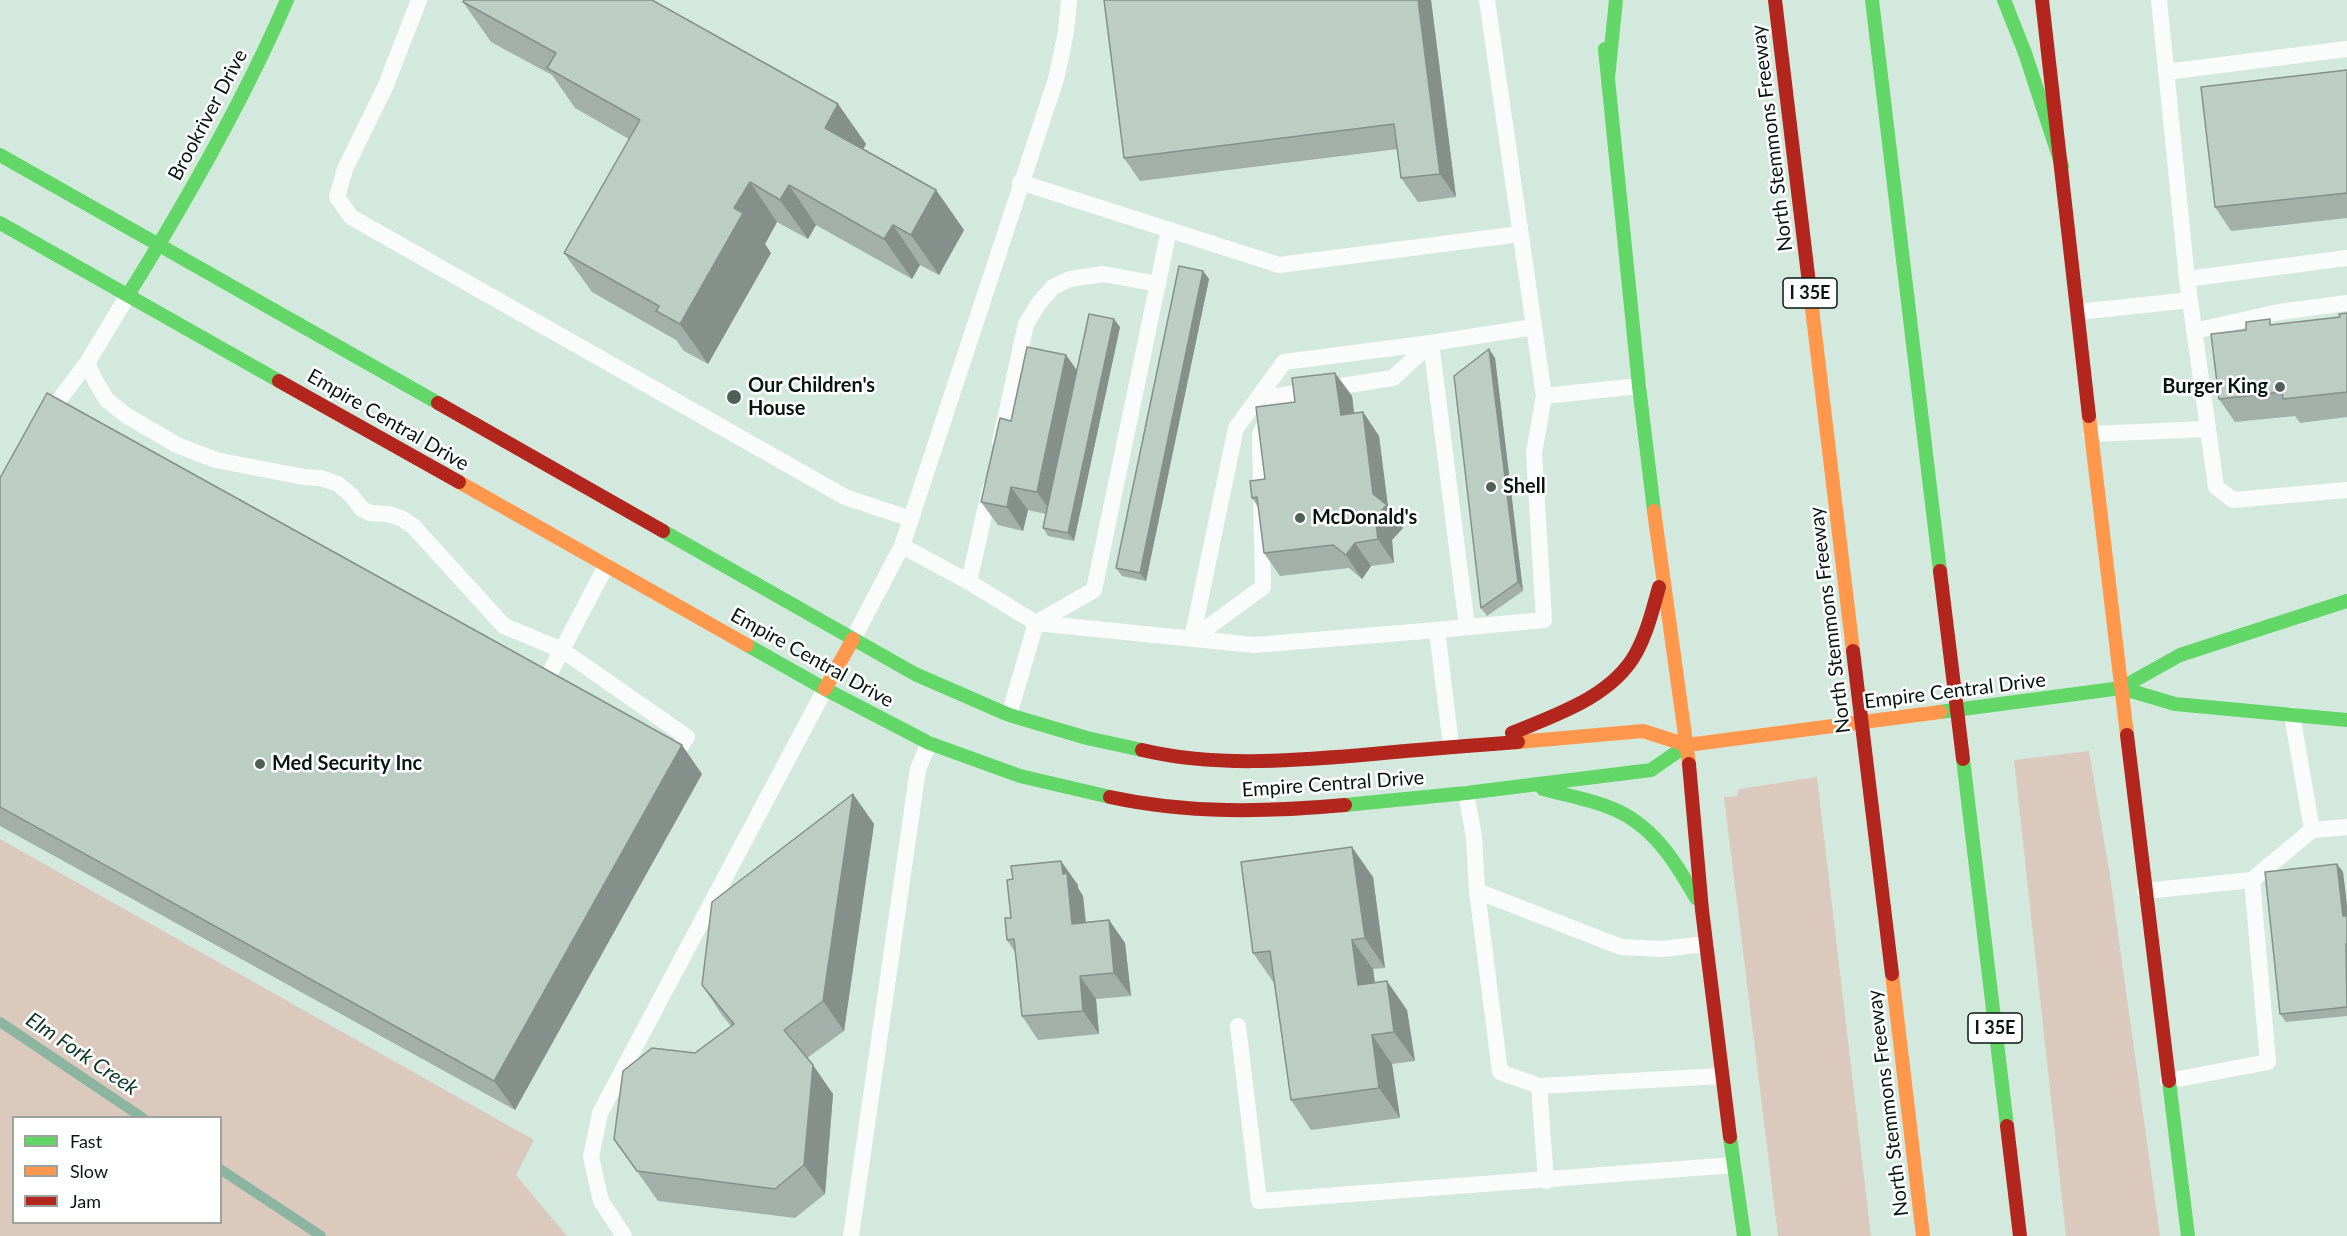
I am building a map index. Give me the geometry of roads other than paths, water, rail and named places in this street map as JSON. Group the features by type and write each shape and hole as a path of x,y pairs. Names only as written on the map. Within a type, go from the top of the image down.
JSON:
{"main road":[{"name":"Brookriver Drive","path":"128,295 159,245 248,86 287,0"},
{"path":"1608,78 1616,0"},
{"name":"North Stemmons Freeway","path":"1775,0 1923,1236"},
{"name":"I 35E","path":"1872,0 2020,1236"},
{"path":"2004,0 2025,53 2062,166"},
{"path":"2042,0 2121,688 2188,1236"},
{"path":"1601,11 1639,386 1662,576 1687,745 1702,910 1721,1076 1744,1236"},
{"name":"Empire Central Drive","path":"0,155 915,674 1009,715 1087,738 1158,754 1232,761 1298,760 1643,731 1687,745 2121,688 2180,655 2347,601"},
{"name":"Empire Central Drive","path":"0,223 825,689 929,743 1032,779 1124,800 1212,810 1289,810 1466,793 1651,770 1687,745"},
{"path":"1492,742 1586,698 1618,677 1633,660 1647,628 1662,576"},
{"path":"825,689 853,639"},
{"name":"Empire Central Drive","path":"2121,688 2175,704 2347,720"},
{"path":"1530,785 1612,808 1643,826 1681,870 1702,910"}],"lane":[{"path":"419,0 386,84 342,178 337,197 351,217 845,497 911,519"},
{"path":"853,639 902,546 1020,182 1056,79 1066,32 1069,0"},
{"path":"902,546 969,582 1036,623 1254,645 1544,620 1534,453 1544,396 1487,0"},
{"path":"2159,0 2187,279 2216,487 2233,500 2347,490"},
{"path":"2166,72 2347,49"},
{"path":"1020,182 1279,266 1521,234"},
{"path":"1009,715 1036,623 1094,590 1169,230"},
{"path":"2187,279 2347,258"},
{"path":"969,582 1026,324 1039,303 1053,287 1070,279 1103,274 1158,284"},
{"path":"38,432 49,413 87,363 128,295"},
{"path":"2078,312 2190,300"},
{"path":"2194,331 2279,312 2347,303"},
{"path":"1191,639 1236,428 1284,362 1534,327"},
{"path":"1431,343 1467,627"},
{"path":"1191,639 1263,587 1260,435 1277,396 1393,378 1431,343"},
{"path":"87,363 107,400 127,416 177,445 216,460 304,477 321,478 338,484 362,509 370,513 388,514 401,518 413,526 504,626 562,650 687,737 662,774"},
{"path":"1544,396 1639,386"},
{"path":"2091,434 2208,429"},
{"path":"543,686 606,566"},
{"path":"1437,630 1451,746"},
{"path":"624,1236 601,1201 591,1157 600,1113 825,689"},
{"path":"2292,715 2312,830"},
{"path":"851,1236 918,769 929,743"},
{"path":"1466,793 1474,837 1477,891 1500,1072 1539,1086 1721,1076"},
{"path":"2145,891 2252,880 2312,830 2347,827"},
{"path":"2168,1081 2268,1062 2252,880"},
{"path":"1477,891 1621,947 1662,949 1706,944"},
{"path":"1238,1026 1259,1202 1734,1165"},
{"path":"1539,1086 1546,1181"}],"waterway":[{"name":"Elm Fork Creek","path":"0,1022 140,1116"},
{"name":"Elm Fork Creek","path":"222,1170 321,1236"}],"place":[{"name":"Burger King","path":"2280,387"},
{"name":"Our Children's House","path":"734,397"},
{"name":"Shell","path":"1491,487"},
{"name":"McDonald's","path":"1300,518"},
{"name":"Med Security Inc","path":"260,764"}]}
